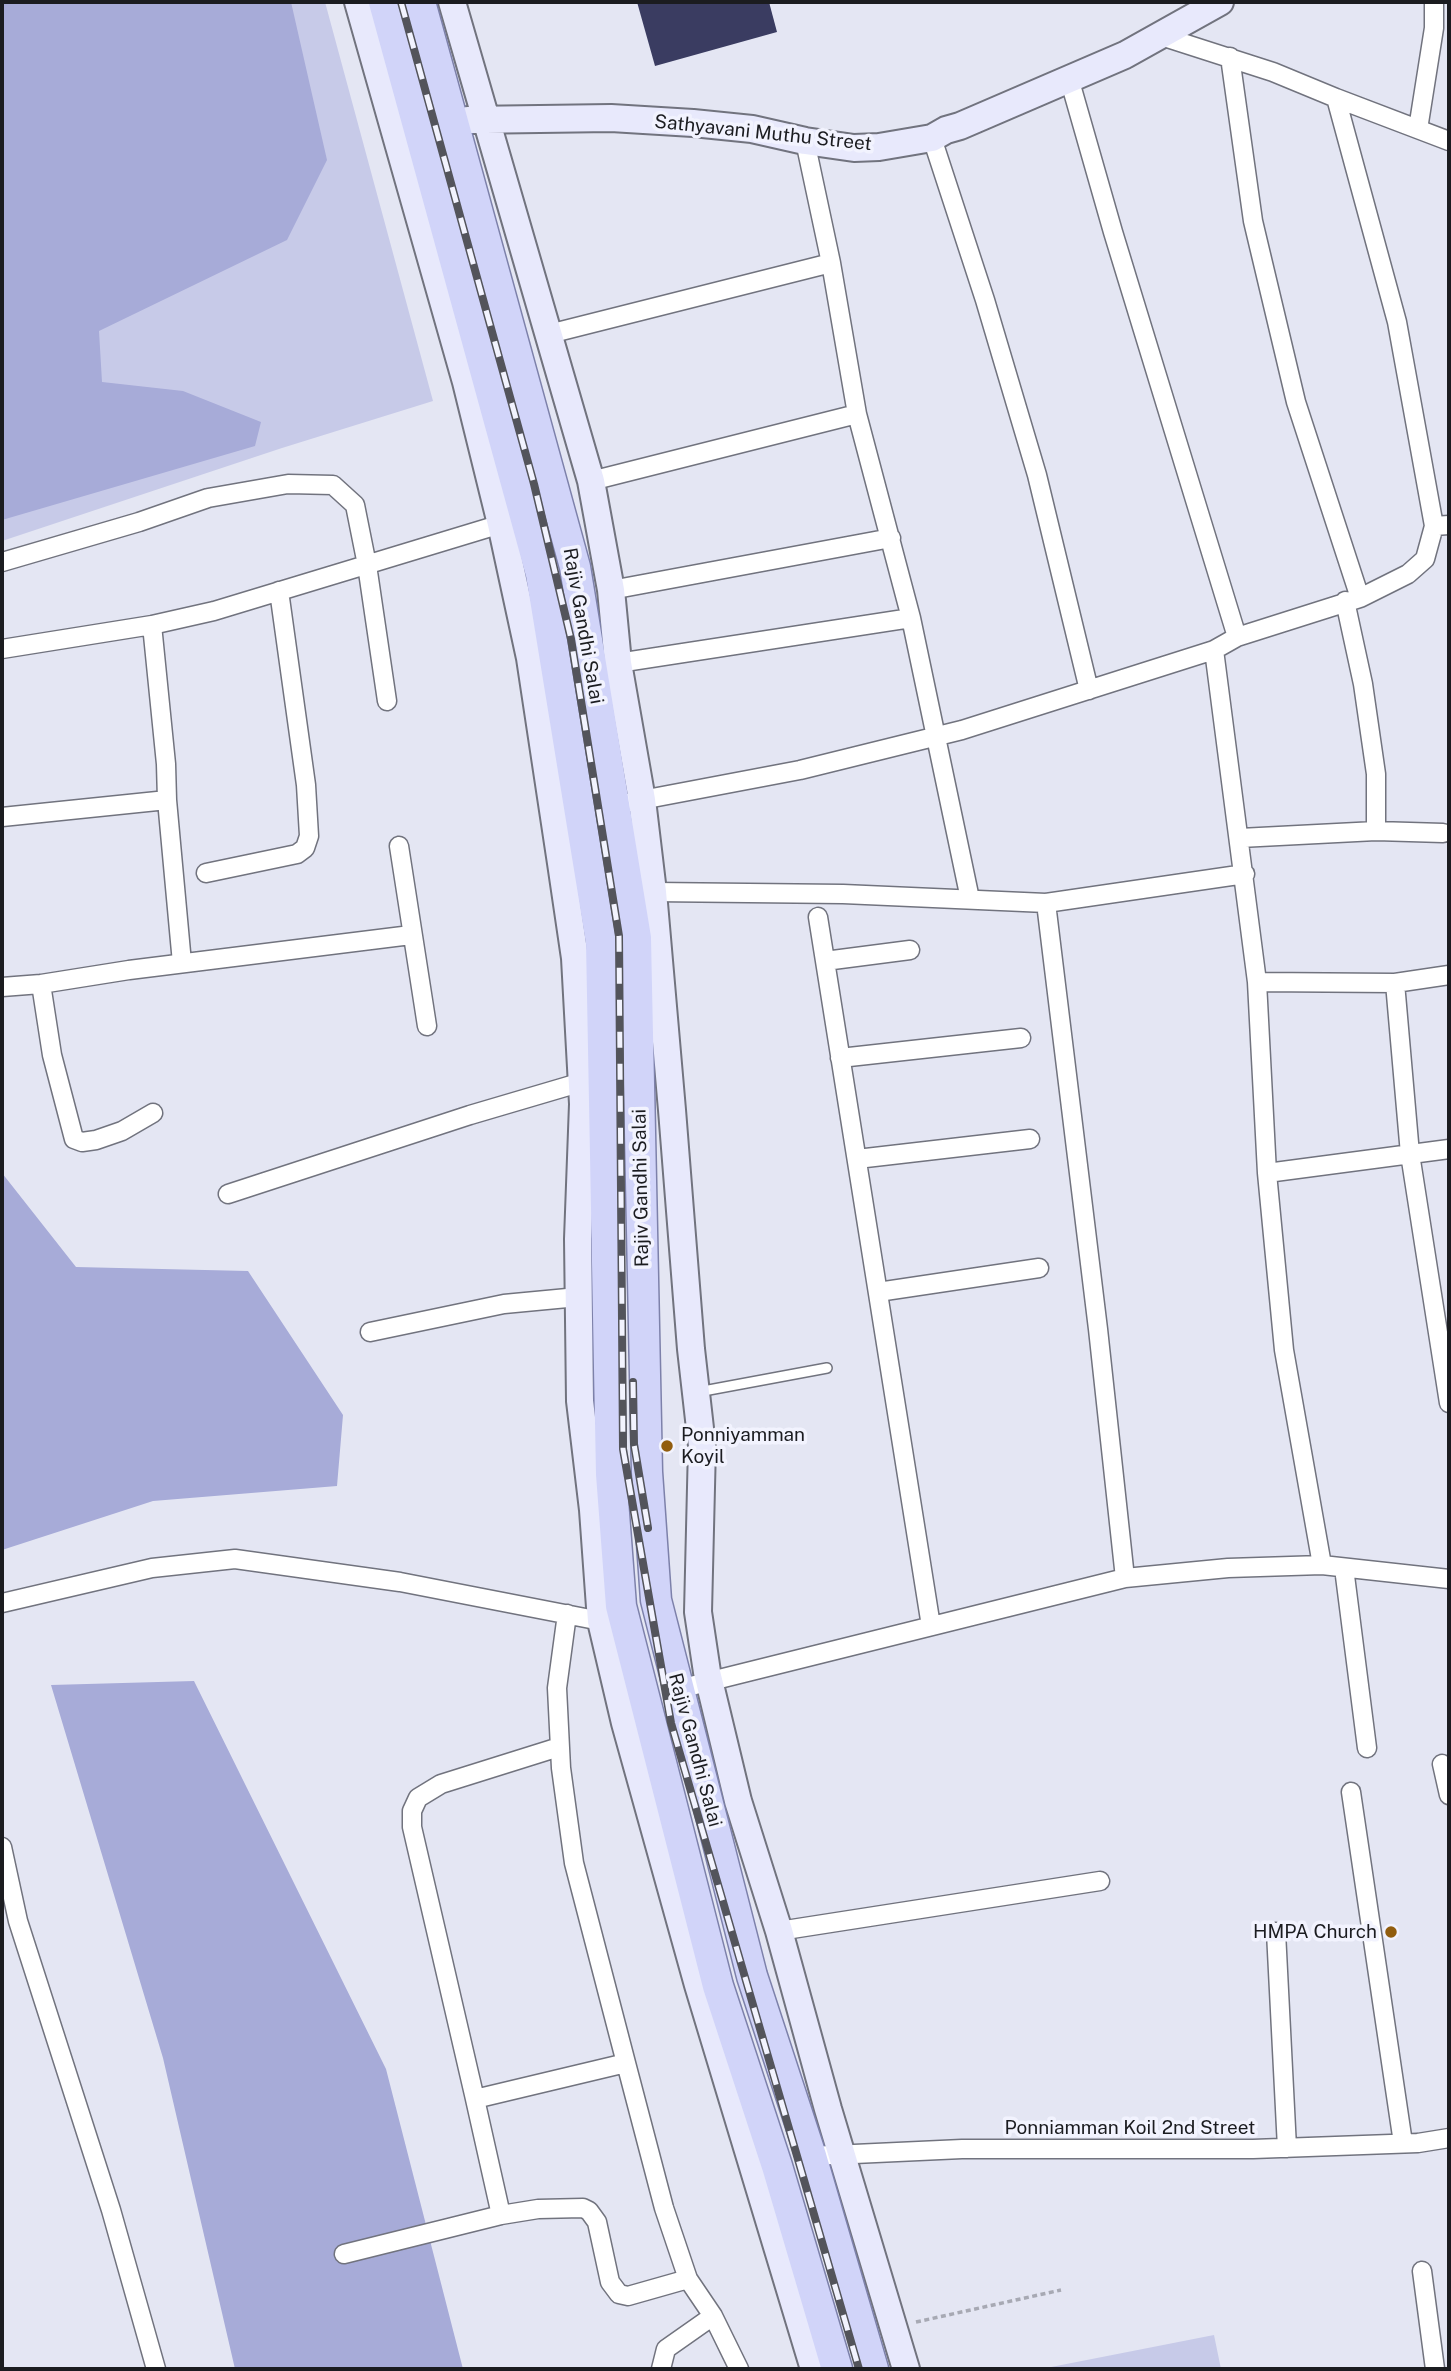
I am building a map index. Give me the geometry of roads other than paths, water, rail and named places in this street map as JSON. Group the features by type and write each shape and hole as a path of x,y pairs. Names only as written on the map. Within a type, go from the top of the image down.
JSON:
{"main road":[{"name":"Rajiv Gandhi Salai","path":"384,2 541,574 601,942 611,1474 621,1605 613,1623 718,1986 777,2166 836,2369"},
{"name":"Rajiv Gandhi Salai","path":"420,2 575,566 628,802 636,939 647,1472 656,1600 752,1976 811,2156 873,2369"}],"street":[{"path":"358,2 466,382 530,658 575,958 582,1082 578,1297 580,1401 593,1510 613,1623 625,1723 698,1984 814,2369"},
{"path":"452,2 591,481 611,590 628,802 653,892 702,1446 698,1612 710,1682 738,1801 779,1931 841,2154 906,2369"},
{"name":"Sathyavani Muthu Street","path":"452,120 611,118 693,123 752,129 854,148 879,147 932,138 1125,55 1220,2"},
{"path":"1418,129 1434,28 1434,2"},
{"path":"1161,36 1273,72 1449,141"},
{"path":"1230,57 1253,221 1296,402 1353,600 1376,774 1376,831"},
{"path":"1069,78 1113,232 1237,637"},
{"path":"628,802 800,770 936,736 1089,690 1214,650 1237,637 1353,600 1408,574 1425,559 1442,526 1397,322 1336,98"},
{"path":"932,138 985,300 1037,475 1089,690"},
{"path":"805,141 831,263 857,414 911,618 970,899"},
{"path":"550,334 831,263"},
{"path":"591,481 857,414"},
{"path":"2,562 139,522 208,498 288,484 333,485 355,505 367,565 387,701"},
{"path":"2,649 152,625 214,611 501,524"},
{"path":"611,590 891,538"},
{"path":"206,873 297,854 304,848 309,836 306,785 279,591"},
{"path":"618,663 911,618"},
{"path":"152,625 182,963"},
{"path":"1214,650 1257,982 1267,1173 1284,1350 1322,1565"},
{"path":"2,817 167,800"},
{"path":"1240,838 1376,831 1443,833"},
{"path":"399,846 427,1026"},
{"path":"653,892 843,894 1045,903 1245,874"},
{"path":"1045,903 1098,1329 1125,1578"},
{"path":"818,917 931,1626"},
{"path":"2,987 411,935"},
{"path":"825,961 910,950"},
{"path":"1257,982 1395,983 1449,975"},
{"path":"1395,983 1410,1154 1449,1403"},
{"path":"41,984 52,1055 74,1139 82,1142 122,1131 153,1113"},
{"path":"840,1058 1021,1038"},
{"path":"228,1194 470,1115 582,1082"},
{"path":"857,1159 1030,1139"},
{"path":"1267,1173 1449,1149"},
{"path":"878,1292 1039,1268"},
{"path":"370,1332 504,1304 578,1297"},
{"path":"2,1603 152,1568 235,1559 400,1582 613,1623"},
{"path":"679,1689 1125,1578 1228,1568 1322,1565 1449,1579"},
{"path":"1344,1568 1367,1748"},
{"path":"567,1614 557,1688 559,1746 574,1863 664,2208 688,2279 713,2316 739,2369"},
{"path":"501,2216 412,1827 412,1811 418,1798 441,1784 559,1746"},
{"path":"1442,1765 1449,1795"},
{"path":"1351,1792 1402,2143"},
{"path":"2,1847 18,1921 111,2210 156,2369"},
{"path":"779,1931 1100,1881"},
{"path":"1276,1932 1287,2148"},
{"path":"475,2099 626,2063"},
{"name":"Ponniamman Koil 2nd Street","path":"811,2156 962,2150 1287,2148 1449,2138"},
{"path":"344,2254 501,2216 538,2209 569,2208 589,2211 597,2222 610,2282 619,2294 628,2296 688,2279"},
{"path":"1422,2271 1435,2369"},
{"path":"661,2369 666,2349 713,2316"}],"lane":[{"path":"696,1392 827,1368"}],"railway":[{"path":"401,2 534,484 571,639 619,936 623,1449 671,1723 859,2369"},
{"path":"633,1382 634,1444 648,1528"}],"place":[{"name":"Ponniyamman Koyil","path":"667,1446"},
{"name":"HMPA Church","path":"1391,1932"}]}
